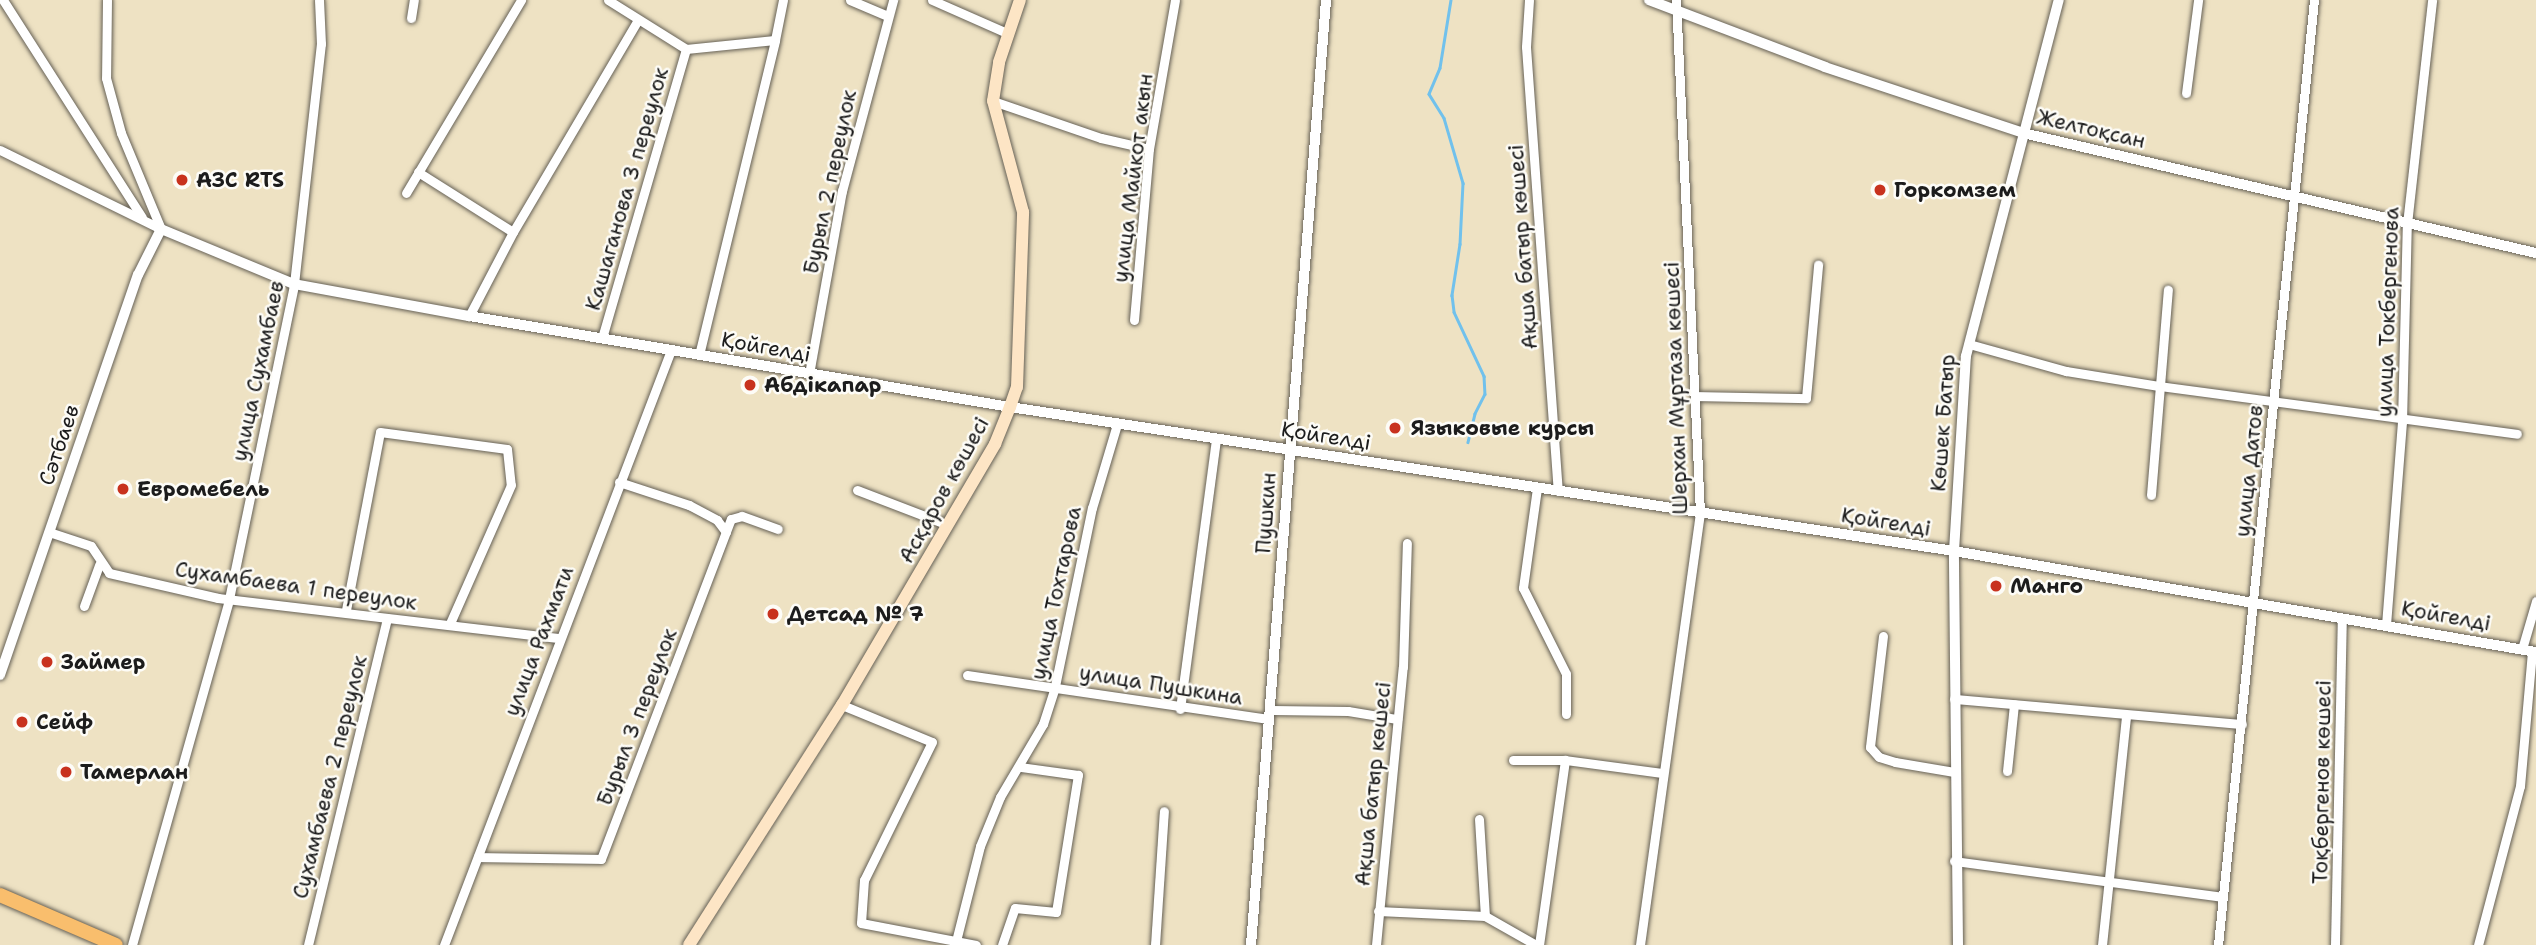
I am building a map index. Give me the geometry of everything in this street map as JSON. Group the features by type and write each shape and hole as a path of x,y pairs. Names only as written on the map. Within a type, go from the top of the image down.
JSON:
{"main road":[{"name":"Асқаров көшесі","path":"690,945 842,705 996,444 1017,387 1023,212 993,101 1020,0"},
{"path":"0,895 116,945"},
{"path":"0,903 22,906"}],"street":[{"path":"3,0 142,217"},
{"path":"107,0 106,78 121,133 161,229"},
{"name":"улица Сухамбаев","path":"132,945 229,599 294,284 321,44 319,0"},
{"path":"411,18 414,0"},
{"name":"Кашаганова 3 переулок","path":"608,0 686,49 775,40"},
{"path":"699,355 783,0"},
{"path":"850,0 886,15"},
{"name":"Бурыл 2 переулок","path":"809,374 842,191 886,15 893,0"},
{"path":"932,0 1009,34"},
{"name":"улица Майкот акын","path":"1134,320 1149,149 1175,0"},
{"name":"Пушкин","path":"1251,945 1326,0"},
{"name":"Ақша батыр көшесі","path":"1529,0 1526,47 1558,491"},
{"name":"Желтоқсан","path":"1649,0 1676,5 2023,133 2536,253"},
{"name":"Көшек Батыр","path":"1958,945 1954,861 1954,551 1969,344 2059,0"},
{"path":"2186,93 2198,0"},
{"name":"улица Датов","path":"2218,945 2314,0"},
{"name":"улица Токбергенова","path":"2386,625 2402,422 2407,224 2432,0"},
{"path":"406,193 520,2"},
{"name":"Шерхан Мұртаза көшесі","path":"1640,945 1700,513 1697,396 1676,5"},
{"path":"469,316 513,232 638,20"},
{"name":"Кашаганова 3 переулок","path":"602,338 686,49"},
{"path":"993,101 1101,138 1149,149"},
{"path":"0,150 142,217 161,229"},
{"path":"418,173 513,232"},
{"name":"Қойгелді","path":"161,229 294,284 469,316 1117,424 1954,551 2530,651"},
{"name":"Сәтбаев","path":"0,675 138,275 161,229"},
{"path":"1697,396 1806,398 1818,265"},
{"path":"2151,495 2168,290"},
{"path":"1969,344 2066,371 2402,422 2517,434"},
{"name":"улица Рахмати","path":"444,945 558,638 671,350"},
{"name":"улица Тохтарова","path":"956,941 980,846 1000,797 1043,724 1055,686 1092,508 1117,424"},
{"path":"346,610 380,432 507,449 511,485 450,623"},
{"path":"1180,709 1216,439"},
{"path":"619,482 689,505 717,520 726,532"},
{"path":"1537,488 1523,588 1566,674 1566,714"},
{"path":"857,490 948,525"},
{"path":"726,532 731,519 741,516 778,529"},
{"name":"Сухамбаева 1 переулок","path":"49,532 91,545 99,565 109,573 131,579 229,599 346,610 387,618 450,623 558,638"},
{"name":"Бурыл 3 переулок","path":"478,857 603,857 726,532"},
{"name":"Ақша батыр көшесі","path":"1376,945 1397,719 1407,543"},
{"path":"84,606 99,565"},
{"path":"2478,945 2521,786 2536,601"},
{"name":"Сухамбаева 2 переулок","path":"308,945 387,618"},
{"name":"Тоқбергенов көшесі","path":"2335,945 2342,620"},
{"path":"1883,636 1870,747 1879,757 1895,762 1954,772"},
{"name":"улица Пушкина","path":"967,675 1055,686 1180,709 1270,714 1348,711 1397,719"},
{"path":"1954,699 2242,724"},
{"path":"842,705 932,742 864,880 861,923 976,945"},
{"path":"2007,771 2014,705"},
{"path":"2102,945 2126,715"},
{"path":"1513,760 1565,760 1663,773"},
{"path":"1378,911 1485,916 1538,945 1565,760"},
{"path":"1002,945 1014,908 1056,912 1078,775 1020,767"},
{"path":"1154,945 1164,811"},
{"path":"1479,819 1485,916"},
{"path":"1954,861 2223,897"}],"waterway":[{"path":"1451,0 1440,68 1429,94 1444,118 1463,183 1460,244 1452,295 1454,312 1484,376 1485,394 1475,414 1468,442"}],"place":[{"name":"АЗС RTS","path":"182,180"},
{"name":"Горкомзем","path":"1880,190"},
{"name":"Абдiкапар","path":"750,385"},
{"name":"Языковые курсы","path":"1395,428"},
{"name":"Евромебель","path":"123,489"},
{"name":"Манго","path":"1996,586"},
{"name":"Детсад № 7","path":"773,614"},
{"name":"Займер","path":"47,662"},
{"name":"Сейф","path":"22,722"},
{"name":"Тамерлан","path":"66,772"}]}
